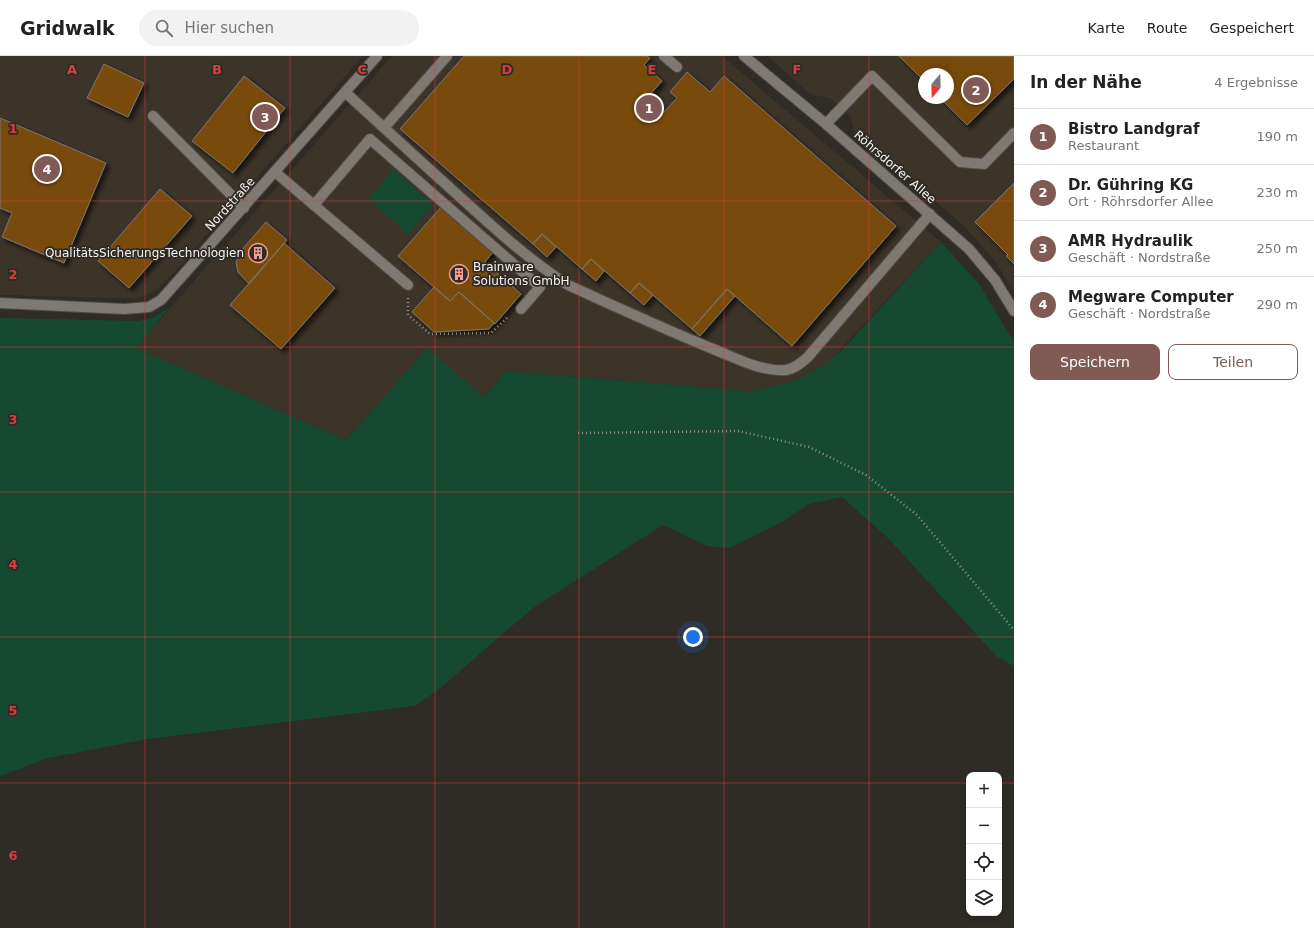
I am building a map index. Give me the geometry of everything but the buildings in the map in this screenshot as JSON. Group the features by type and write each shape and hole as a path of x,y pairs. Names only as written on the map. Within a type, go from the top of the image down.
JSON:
{"street":[{"name":"Nordstraße","path":"0,303 124,309 149,307 162,300 377,56"},
{"path":"384,128 447,56"},
{"path":"664,56 677,67"},
{"name":"Röhrsdorfer Allee","path":"744,56 826,124 969,249 995,280 1014,311"},
{"path":"826,124 872,76 960,162 984,164 1014,133"},
{"path":"345,92 477,213 555,277 568,285 686,338 750,364 774,370 788,370 799,365 807,358 930,214"},
{"path":"153,116 244,208"},
{"path":"314,205 370,139 540,287 521,309"},
{"path":"275,172 408,285"}],"path":[{"path":"408,285 408,315 430,334 491,334 510,315 521,309"},
{"path":"578,433 738,431 809,447 866,475 917,515 1014,630"}],"shaded area":[{"path":"0,56 363,56 177,269 154,292 137,299 0,295"},
{"path":"392,56 722,56 941,242 827,364 812,374 794,381 771,388 749,391 506,371 484,397 427,349 346,440 135,348"},
{"path":"768,56 1014,56 1014,292 995,261 962,224 855,134 850,116 830,98 811,95"}],"green space":[{"path":"394,170 433,204 408,234 368,199"},
{"path":"941,242 979,284 1014,342 1014,666 997,657 888,538 842,497 809,504 782,522 729,548 707,546 663,525 533,608 438,690 415,706 148,739 48,758 0,776 0,318 138,321 152,318 169,308 136,348 346,440 427,348 484,397 506,371 749,391 789,382 811,373 843,349"}],"place":[{"name":"Dr. Gühring KG","path":"976,90"},
{"name":"Bistro Landgraf","path":"649,108"},
{"name":"AMR Hydraulik","path":"265,117"},
{"name":"Megware Computer","path":"47,169"},
{"name":"QualitätsSicherungsTechnologien","path":"258,253"},
{"name":"Brainware Solutions GmbH","path":"459,274"}]}
